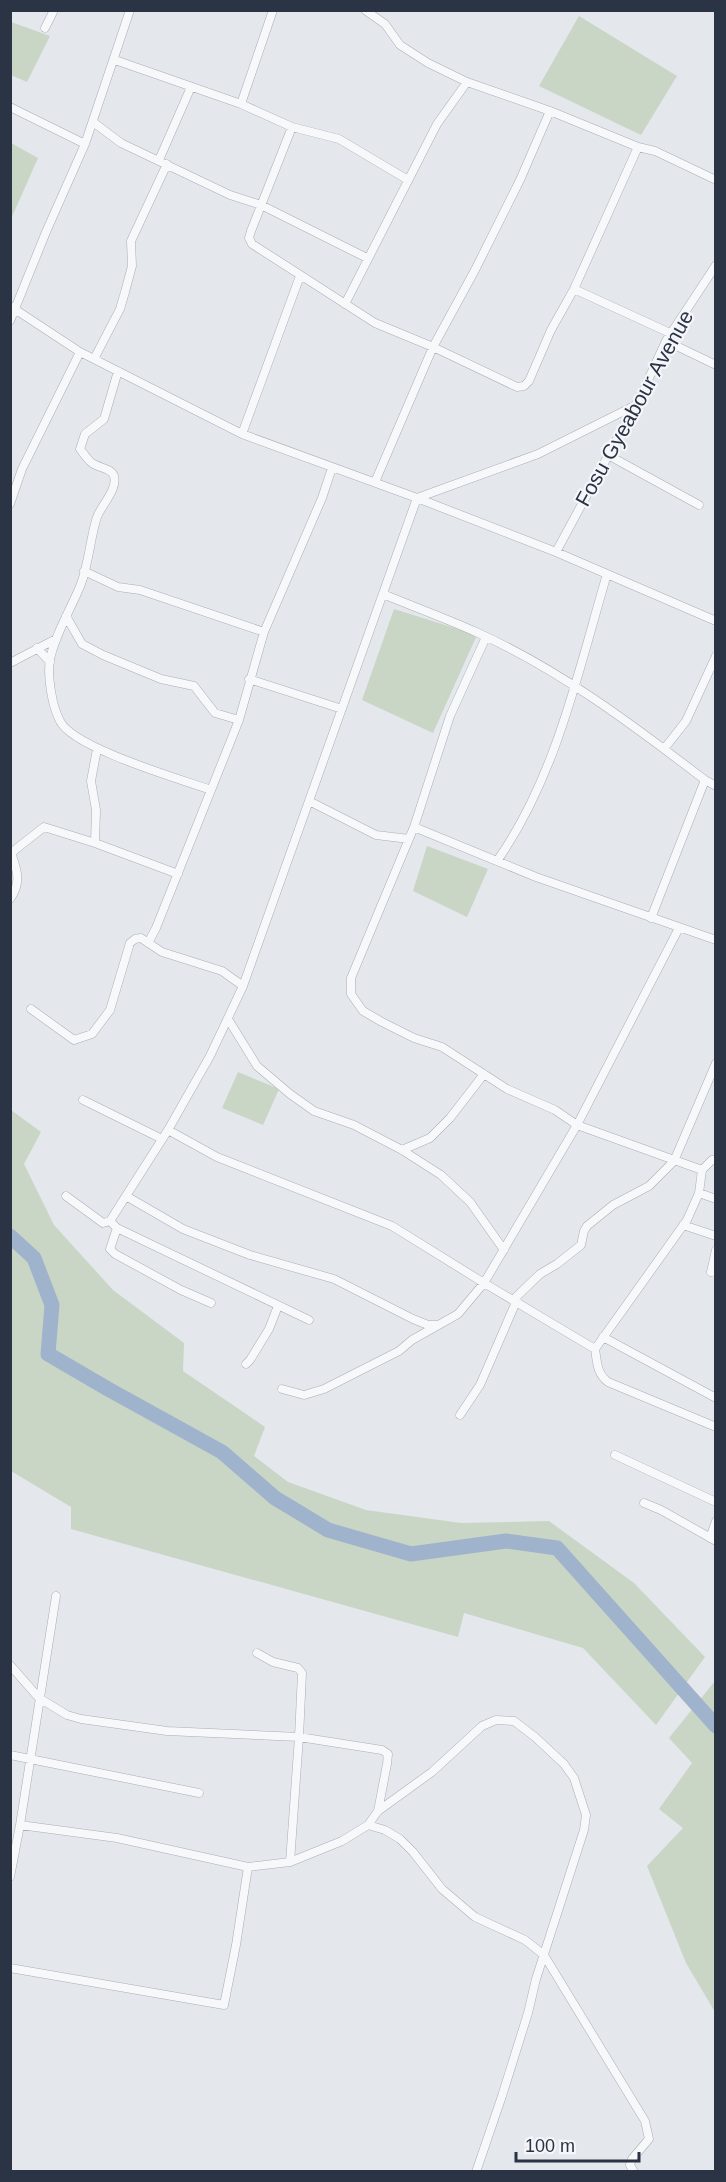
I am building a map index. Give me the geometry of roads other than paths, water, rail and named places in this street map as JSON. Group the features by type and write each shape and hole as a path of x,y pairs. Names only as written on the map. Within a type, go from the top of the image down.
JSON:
{"street":[{"path":"45,28 54,10"},
{"path":"10,321 85,144 130,10"},
{"path":"241,104 273,10"},
{"path":"365,10 385,24 395,39 408,51 466,82 550,111 638,147 655,151 716,180"},
{"path":"115,60 241,104 292,127 339,140 408,180"},
{"path":"345,304 437,124 466,82"},
{"path":"159,160 191,87"},
{"path":"10,107 85,144"},
{"path":"375,482 433,347 520,180 550,111"},
{"path":"93,122 121,143 230,195 261,205 367,258"},
{"path":"292,127 249,238 252,244 375,323 433,347 517,387 524,386 529,381 551,330 574,289 638,147"},
{"path":"94,359 123,300 132,266 131,241 167,164"},
{"name":"Fosu Gyeabour Avenue","path":"556,552 636,405 670,333 716,266"},
{"path":"242,434 300,276"},
{"path":"574,289 670,333"},
{"path":"14,308 80,352 242,434 375,482 556,552 716,621"},
{"path":"666,341 716,365"},
{"path":"10,504 22,469 80,352"},
{"path":"118,371 104,419 85,434 80,449 89,461 99,468 109,470 114,475 115,484 97,517 81,583 56,639 50,662 50,685 60,722 97,749 211,790"},
{"path":"417,498 538,454 636,405"},
{"path":"608,455 699,505"},
{"path":"148,943 239,720 264,632 322,498 332,468"},
{"path":"66,1196 103,1223 110,1221 168,1130 210,1056 243,986 417,498"},
{"path":"84,571 118,587 140,590 264,632"},
{"path":"497,861 517,832 551,758 607,574"},
{"path":"383,594 486,637 574,685 716,786"},
{"path":"66,616 82,644 161,679 194,686 215,713 239,720"},
{"path":"486,637 450,717 414,826 351,978 351,994 363,1011 414,1038 442,1047 507,1089 555,1110 577,1125 702,1170"},
{"path":"10,663 56,639"},
{"path":"37,648 50,662"},
{"path":"664,749 686,721 716,656"},
{"path":"249,679 342,709"},
{"path":"95,843 96,810 91,781 97,749"},
{"path":"651,918 705,780"},
{"path":"309,801 376,835 409,839"},
{"path":"414,826 536,877 716,940"},
{"path":"10,899 18,886 18,879 10,853 44,827 95,843 177,874"},
{"path":"282,1389 304,1395 324,1389 399,1351 412,1340 458,1314 484,1283 577,1125 679,928"},
{"path":"31,1009 74,1040 92,1034 110,1010 130,943 141,938 162,952 222,971 243,986"},
{"path":"228,1019 257,1066 290,1094 314,1111 354,1125 441,1174 470,1202 504,1250"},
{"path":"459,1414 480,1385 514,1301 540,1274 581,1245 584,1231 588,1226 613,1205 649,1186 674,1161 716,1063"},
{"path":"402,1150 430,1138 450,1118 484,1074"},
{"path":"83,1100 162,1139"},
{"path":"168,1130 217,1157 392,1226 595,1349"},
{"path":"716,1160 712,1160 702,1170 699,1193 683,1225 595,1349 599,1372 601,1377 608,1382 716,1427"},
{"path":"699,1193 716,1199"},
{"path":"126,1196 183,1229 250,1255 334,1279 413,1319 438,1326"},
{"path":"110,1221 117,1228 309,1320"},
{"path":"683,1225 716,1236"},
{"path":"117,1228 110,1246 115,1254 181,1290 211,1303"},
{"path":"711,1272 716,1250"},
{"path":"246,1364 269,1329 278,1306"},
{"path":"603,1337 716,1398"},
{"path":"615,1455 716,1502"},
{"path":"644,1503 713,1539 716,1521"},
{"path":"10,1876 14,1833 20,1825 56,1596"},
{"path":"257,1653 273,1662 298,1668 302,1673 290,1862"},
{"path":"10,1665 39,1698 67,1715 81,1719 166,1731 299,1737 382,1750 388,1754 378,1811"},
{"path":"20,1825 117,1838 248,1867 290,1862 342,1841 368,1825 378,1811 432,1772 482,1726 496,1720 514,1722 551,1750 574,1778 586,1815 584,1830 476,2172"},
{"path":"10,1755 199,1792"},
{"path":"368,1825 385,1830 400,1839 442,1889 475,1917 525,1940 544,1955 645,2121 649,2139 632,2159 630,2165 634,2172"},
{"path":"10,1968 224,2005 248,1867"}],"waterway":[{"path":"10,1236 34,1258 52,1305 48,1354 222,1452 275,1498 328,1530 411,1554 506,1541 557,1548 716,1726"}]}
